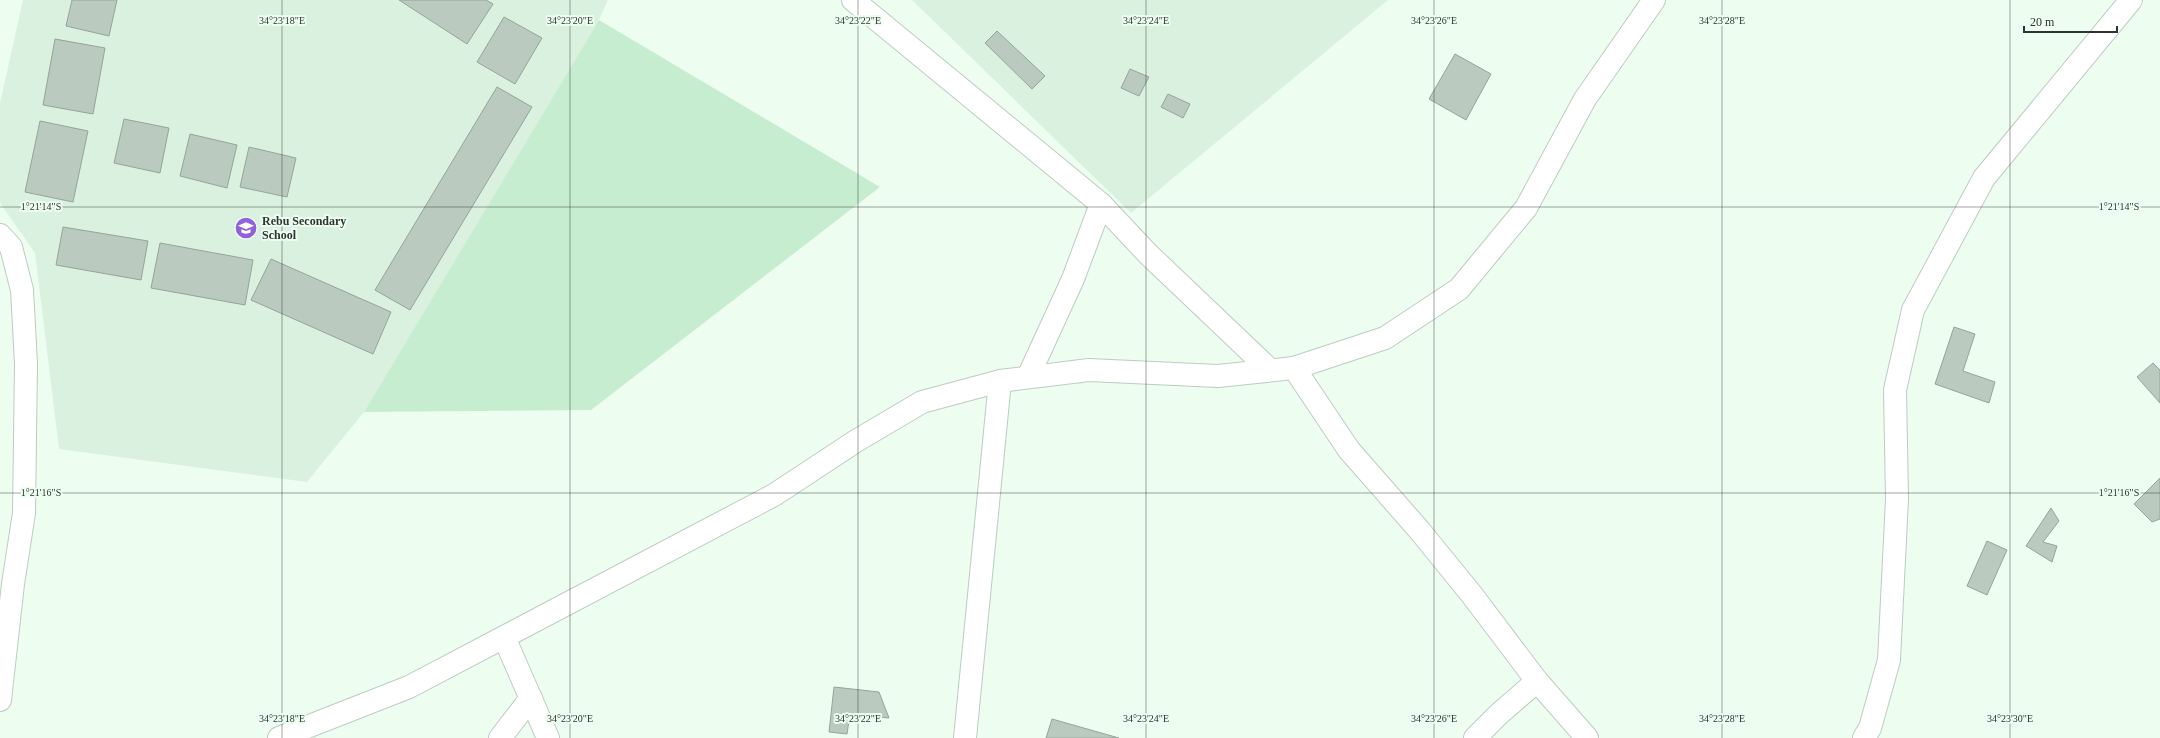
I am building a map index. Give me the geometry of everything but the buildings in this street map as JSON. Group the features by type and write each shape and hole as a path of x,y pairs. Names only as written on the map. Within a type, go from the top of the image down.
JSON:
{"street":[{"path":"853,0 1101,204 1148,254 1270,370"},
{"path":"279,738 409,687 774,495 856,441 922,402 1000,381 1089,370 1218,376 1294,368 1385,338 1459,289 1526,208 1585,98 1654,0"},
{"path":"1864,738 1870,728 1889,660 1897,499 1895,390 1913,310 1984,178 2131,0"},
{"path":"1028,377 1073,279 1101,204"},
{"path":"0,235 11,247 22,290 26,364 24,513 13,584 0,700"},
{"path":"1294,368 1349,450 1420,531 1472,595 1536,681 1587,738"},
{"path":"965,738 1000,381"},
{"path":"504,637 548,738"},
{"path":"1475,738 1536,681"},
{"path":"500,738 531,698"}],"shaded area":[{"name":"Rebu Secondary School","path":"23,0 608,0 599,20 364,412 307,482 59,449 35,253 0,203 0,103"},
{"path":"912,0 1388,0 1131,213"}],"green space":[{"path":"599,20 880,187 591,410 364,412"}],"place":[{"name":"Rebu Secondary School","path":"246,228"}]}
